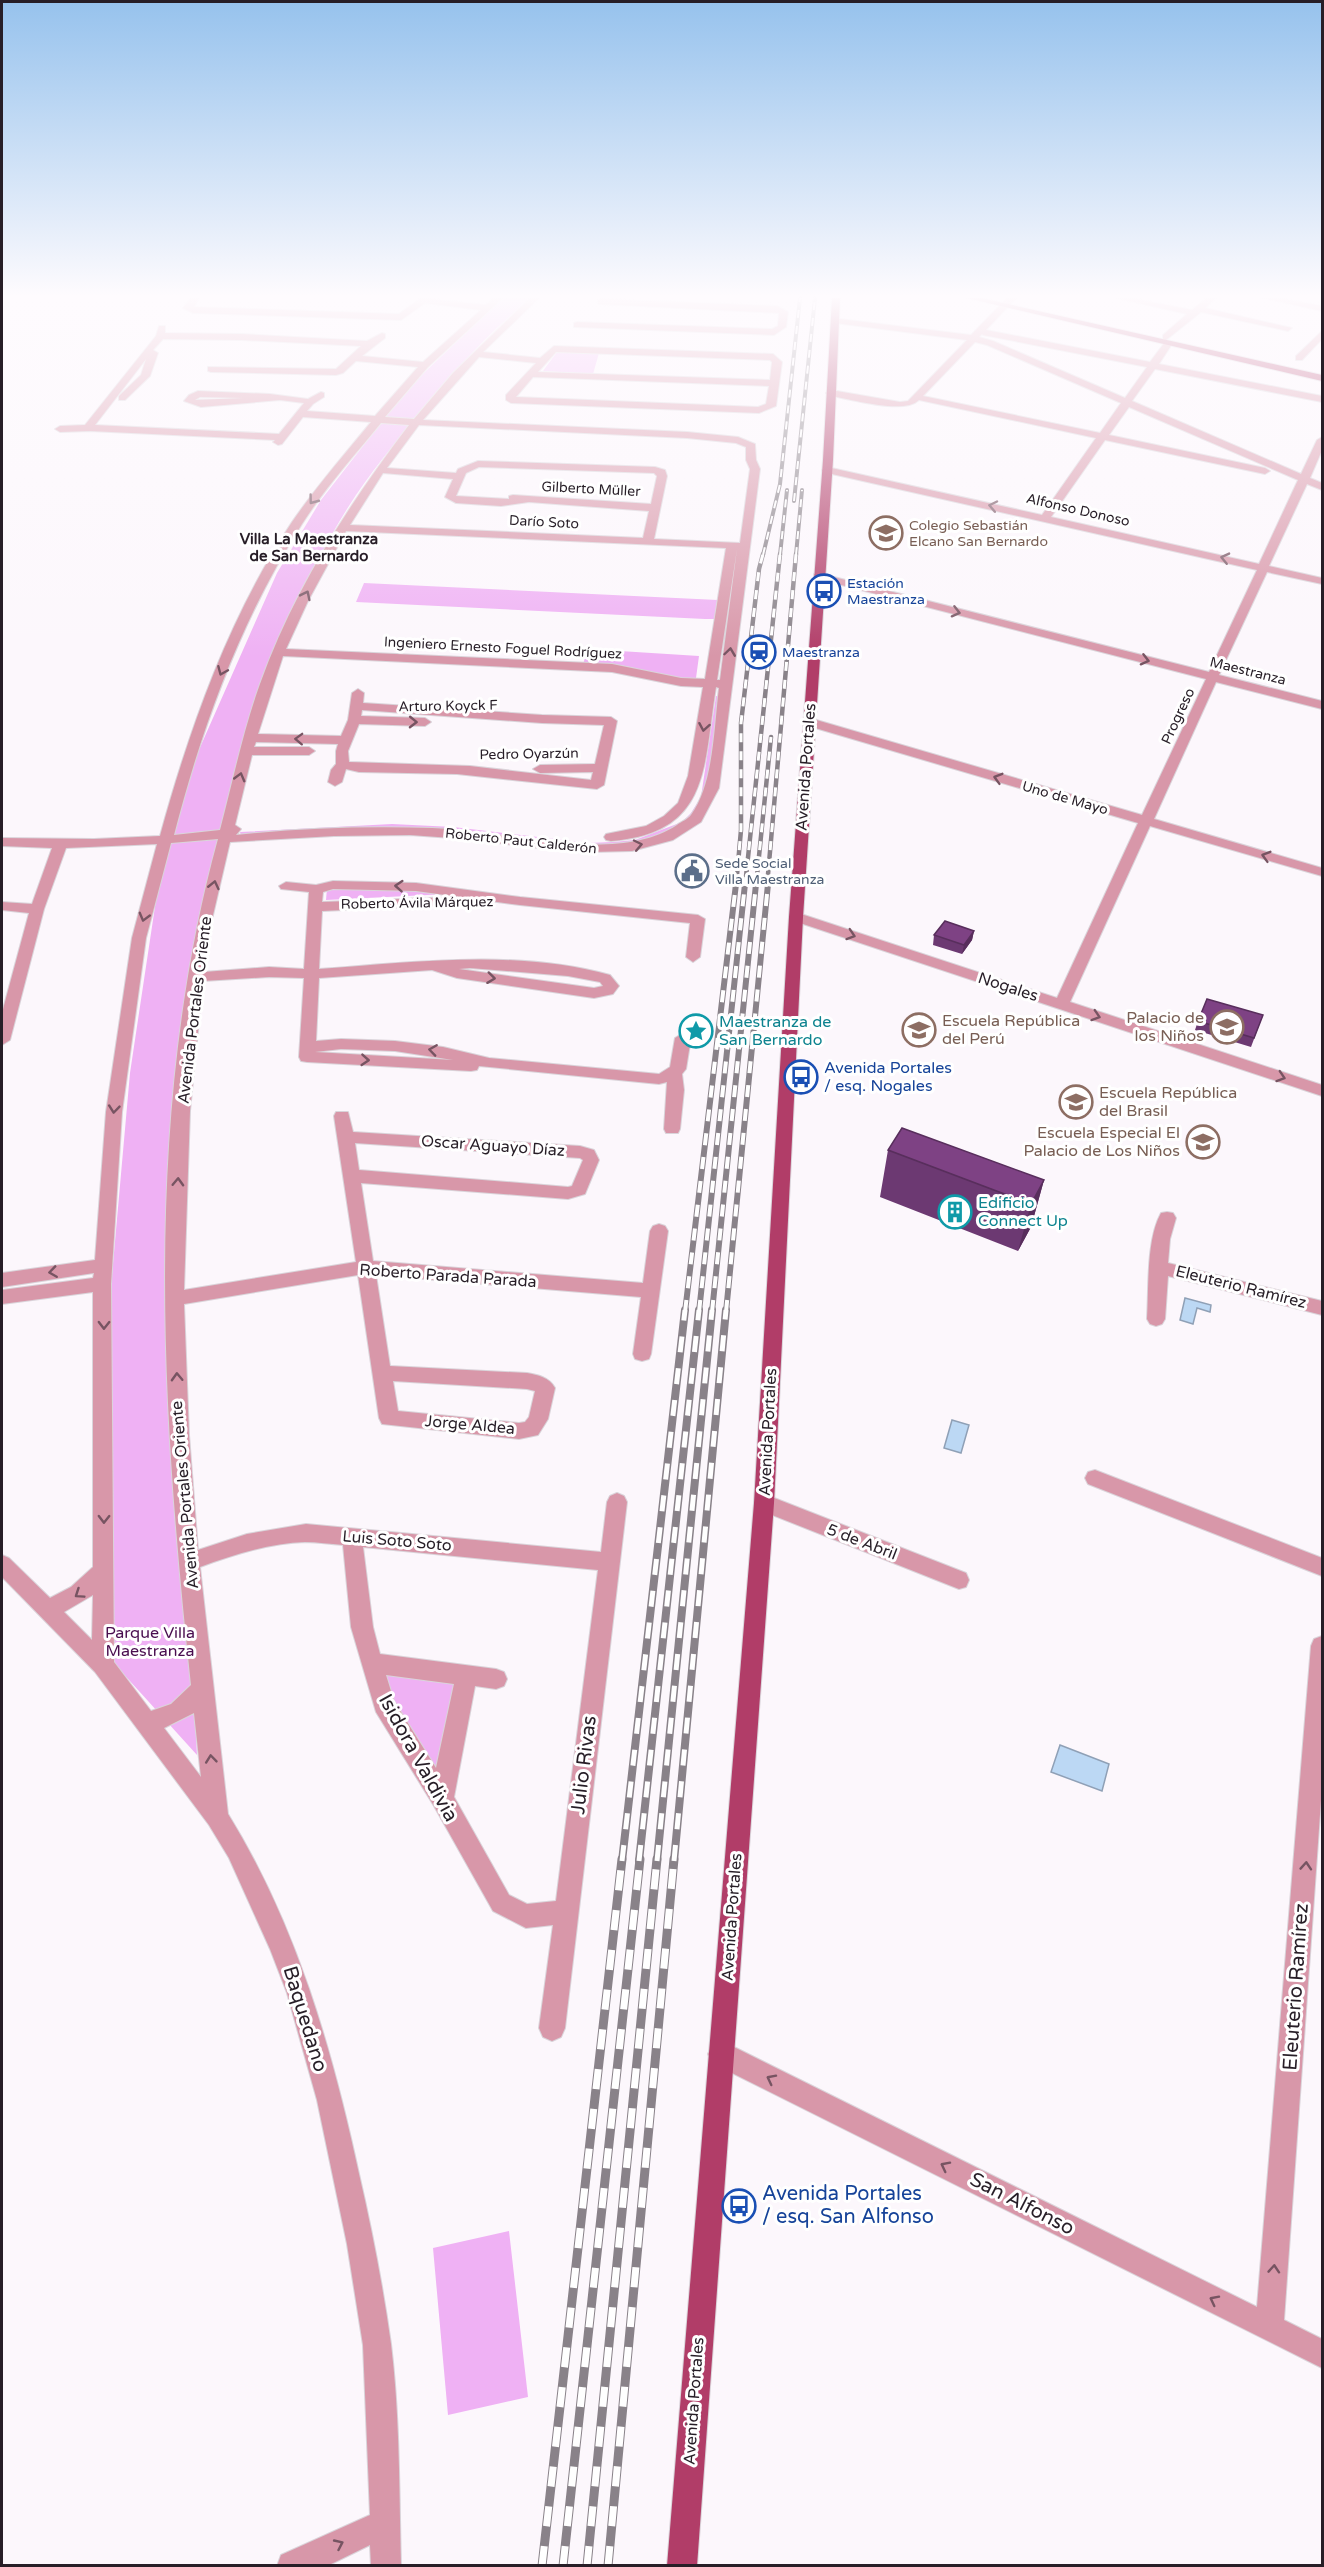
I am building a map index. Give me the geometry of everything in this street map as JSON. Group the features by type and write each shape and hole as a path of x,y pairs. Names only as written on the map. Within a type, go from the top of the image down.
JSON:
{"main road":[{"name":"Avenida Portales","path":"686,2563 721,2054 764,1503 796,916 830,418"}],"street":[{"path":"90,425 99,418"},
{"path":"60,429 90,425 280,439 300,418"},
{"path":"349,418 482,432 732,440 748,444 752,448 751,460 744,466 737,512"},
{"name":"Avenida Portales Oriente","path":"217,1817 190,1562 176,1378 181,1120 202,933 249,745 278,652 341,528 418,418"},
{"path":"1018,418 1323,485"},
{"path":"1044,518 1114,418"},
{"path":"1164,418 1304,479"},
{"path":"103,1665 102,1284 114,1112 139,938 198,727 253,600 280,551 313,500 375,420"},
{"path":"195,433 292,427"},
{"name":"Progreso","path":"1061,1005 1323,440"},
{"name":"Roberto Paut Calderón","path":"226,834 234,839 335,832 439,832 583,849 615,849 651,842 670,835 696,820 709,799 718,684 737,542 755,468 751,460"},
{"path":"380,470 459,476 464,469 478,464 662,476 648,542"},
{"name":"Alfonso Donoso","path":"827,470 1323,581"},
{"name":"Gilberto Müller","path":"459,476 451,498 456,500 656,508"},
{"name":"Darío Soto","path":"341,528 648,542 737,542"},
{"name":"Maestranza","path":"818,576 1323,705"},
{"name":"Ingeniero Ernesto Foguel Rodríguez","path":"278,652 612,668 681,682 718,684"},
{"name":"Roberto Paut Calderón","path":"2,842 60,845 165,840 226,834 236,828 394,821 461,824 582,839 622,837 666,822 685,804 695,776 718,684"},
{"name":"Arturo Koyck F","path":"542,719 457,723 354,720 357,700 542,719 612,721 601,768"},
{"path":"335,782 354,720"},
{"name":"Uno de Mayo","path":"809,722 1323,872"},
{"name":"Pedro Oyarzún","path":"249,745 344,752 359,768 458,770 601,768 597,785 458,770"},
{"path":"2,1040 36,909 60,845"},
{"name":"Roberto Ávila Márquez","path":"286,886 303,886 316,890 333,885 393,885 520,901 698,919 693,957"},
{"path":"316,890 307,1052 447,1066 489,1064 659,1079 674,1074"},
{"name":"Roberto Ávila Márquez","path":"314,907 380,902 520,901"},
{"path":"2,906 36,909"},
{"name":"Nogales","path":"796,916 1323,1091"},
{"path":"195,983 270,984 310,974 434,966 478,964 568,971 605,978 611,986 608,992 594,993 457,973 434,966"},
{"path":"672,1129 676,1090 674,1074 680,1064 683,1038"},
{"name":"Jorge Aldea","path":"342,1116 389,1418 519,1431 531,1429 538,1419 545,1388 538,1383 527,1381 382,1373"},
{"name":"Oscar Aguayo Díaz","path":"345,1137 580,1152 588,1154 591,1160 579,1190 568,1192 352,1176"},
{"name":"Eleuterio Ramírez","path":"1156,1319 1161,1239 1167,1218"},
{"path":"642,1354 659,1231"},
{"path":"2,1280 104,1265"},
{"name":"Roberto Parada Parada","path":"176,1298 366,1267 651,1291"},
{"name":"Eleuterio Ramírez","path":"1159,1267 1323,1308"},
{"path":"2,1297 102,1284"},
{"path":"1095,1478 1323,1568"},
{"name":"Julio Rivas","path":"552,2028 616,1502"},
{"name":"5 de Abril","path":"764,1503 959,1580"},
{"name":"Luis Soto Soto","path":"190,1562 227,1547 261,1538 306,1533 609,1562"},
{"name":"Isidora Valdivia","path":"352,1536 362,1627 370,1664 384,1705 442,1798 501,1903 526,1916 566,1912"},
{"name":"Baquedano","path":"2,1564 103,1665 217,1817 255,1887 299,1993 344,2157 377,2345 383,2440 386,2565"},
{"path":"48,1608 68,1601 86,1590 103,1571"},
{"name":"Eleuterio Ramírez","path":"1269,2328 1317,1792 1323,1647"},
{"path":"370,1664 495,1679"},
{"path":"442,1798 466,1676"},
{"path":"147,1722 179,1712 203,1687"},
{"name":"San Alfonso","path":"721,2054 1323,2354"},
{"path":"292,2565 385,2523"}],"green space":[{"name":"Parque Villa Maestranza","path":"385,418 417,418 356,495 318,560 285,628 197,940 172,1258 197,1755 109,1658 108,1400 112,1275 130,1073 159,880 194,761 277,573 321,500"},
{"path":"364,583 718,600 715,619 356,602"},
{"path":"588,649 699,656 696,678 678,679 610,664 583,664"},
{"path":"716,696 723,697 708,797 693,820 639,842 587,846 435,829 241,835 240,832 392,824 453,827 589,843 635,840 682,822 701,797"},
{"path":"327,888 468,893 326,900"},
{"path":"379,1673 458,1680 440,1780 395,1709"},
{"path":"509,2231 528,2397 448,2415 433,2248"}],"water":[{"path":"1185,1298 1211,1305 1210,1312 1197,1308 1193,1324 1180,1320"},
{"path":"952,1420 969,1425 961,1453 944,1448"},
{"path":"1060,1745 1109,1764 1102,1791 1051,1772"}],"building":[{"path":"945,921 974,931 964,945 934,935"},
{"path":"1207,999 1263,1015 1254,1038 1198,1021"},
{"path":"902,1128 1044,1180 1031,1204 888,1150"}],"railway":[{"path":"763,555 780,484 787,418"},
{"path":"794,501 803,418"},
{"path":"780,555 787,490"},
{"path":"796,555 802,490"},
{"path":"736,886 741,830 741,723 759,569 763,554"},
{"path":"745,886 780,554"},
{"path":"767,886 796,554"},
{"path":"756,886 771,737"},
{"path":"685,1312 736,884"},
{"path":"699,1312 745,884"},
{"path":"712,1312 756,884"},
{"path":"726,1312 768,884"},
{"path":"622,1861 685,1310"},
{"path":"639,1861 699,1310"},
{"path":"657,1861 712,1310"},
{"path":"674,1861 726,1310"},
{"path":"542,2566 622,1859"},
{"path":"563,2566 640,1859"},
{"path":"587,2566 657,1859"},
{"path":"608,2566 674,1859"}],"place":[{"name":"Colegio Sebastián Elcano San Bernardo","path":"886,533"},
{"name":"Estación Maestranza","path":"824,591"},
{"name":"Maestranza","path":"759,652"},
{"name":"Sede Social Villa Maestranza","path":"692,871"},
{"name":"Palacio de los Niños","path":"1227,1027"},
{"name":"Escuela República del Perú","path":"919,1030"},
{"name":"Maestranza de San Bernardo","path":"696,1031"},
{"name":"Avenida Portales / esq. Nogales","path":"801,1077"},
{"name":"Escuela República del Brasil","path":"1076,1102"},
{"name":"Escuela Especial El Palacio de Los Niños","path":"1203,1142"},
{"name":"Edificio Connect Up","path":"955,1212"},
{"name":"Avenida Portales / esq. San Alfonso","path":"739,2206"}],"district":[{"name":"Villa La Maestranza de San Bernardo","path":"309,548"}]}
